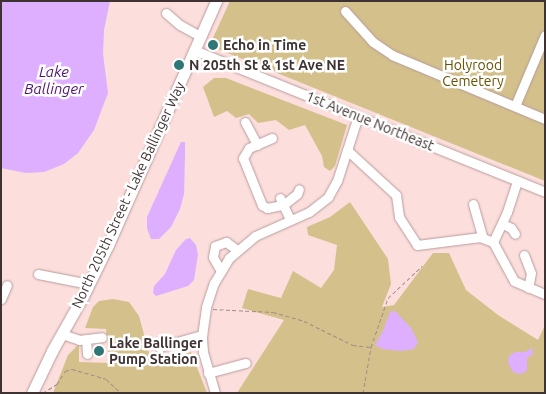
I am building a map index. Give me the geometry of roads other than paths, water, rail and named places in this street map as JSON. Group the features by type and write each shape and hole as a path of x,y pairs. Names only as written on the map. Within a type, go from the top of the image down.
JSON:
{"main road":[{"name":"North 205th Street - Lake Ballinger Way","path":"32,393 89,284 216,1"}],"street":[{"path":"345,11 373,42 392,55 545,118"},
{"path":"166,13 180,25 200,36"},
{"path":"515,106 545,35"},
{"name":"1st Avenue Northeast","path":"194,50 545,192"},
{"path":"215,393 203,352 202,335 210,293 221,271 237,250 255,236 309,212 328,197 337,180 358,116"},
{"path":"245,122 257,144"},
{"path":"272,138 257,144 245,152 243,162 262,205 267,208 297,194 299,188"},
{"path":"347,150 396,196 399,217 417,245 482,238 493,242 514,281 545,294"},
{"path":"493,242 502,224 517,181"},
{"path":"281,201 290,220"},
{"path":"474,204 482,238"},
{"path":"502,224 511,228 515,234"},
{"path":"221,271 213,257 215,246 226,242 237,250"},
{"path":"524,255 531,273 528,288"},
{"path":"38,274 89,284"},
{"path":"1,299 7,285"},
{"path":"62,334 79,340 102,336"},
{"path":"159,347 202,335"},
{"path":"86,339 87,354"},
{"path":"208,373 246,363"}],"water":[{"name":"Lake Ballinger","path":"1,1 110,1 104,30 103,54 108,93 94,130 78,153 64,164 44,172 26,173 1,168"},
{"path":"181,142 185,142 185,156 184,194 180,209 171,227 159,239 151,239 147,228 147,217"},
{"path":"190,238 196,245 198,255 194,280 188,286 156,296 153,293 154,286 165,274 176,250 186,239"},
{"path":"395,311 411,328 418,342 414,349 401,351 383,349 375,345 390,312"},
{"path":"532,348 533,354 527,358 527,371 520,374 513,372 508,363 509,356 515,352 525,352"}],"place":[{"name":"Echo in Time","path":"213,45"},
{"name":"N 205th St & 1st Ave NE","path":"179,65"},
{"name":"Lake Ballinger Pump Station","path":"99,351"}],"park label":[{"name":"Holyrood Cemetery","path":"473,74"}]}
